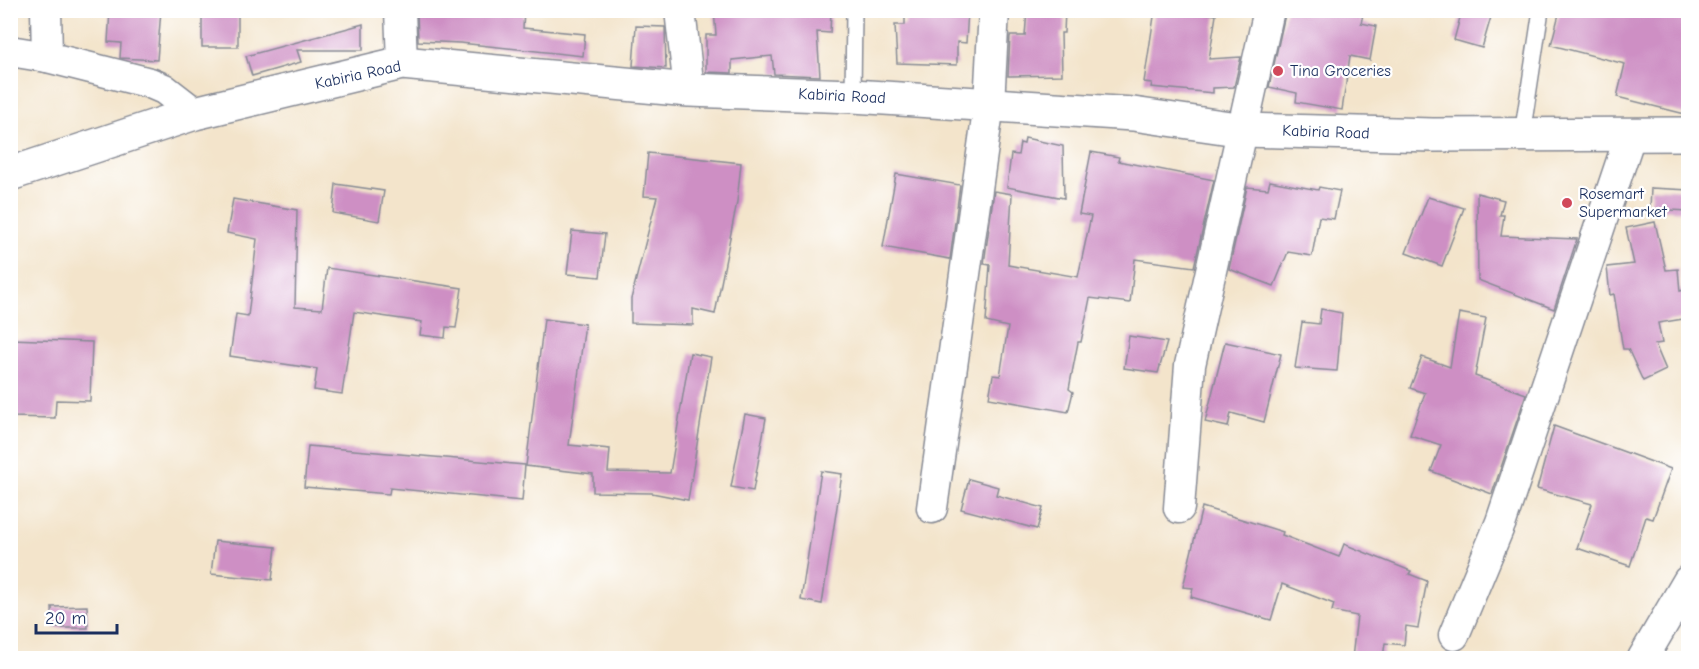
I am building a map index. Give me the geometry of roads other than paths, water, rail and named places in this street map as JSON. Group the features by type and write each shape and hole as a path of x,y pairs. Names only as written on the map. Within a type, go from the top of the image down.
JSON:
{"main road":[{"name":"Kabiria Road","path":"10,174 195,113 402,63 689,90 853,96 1133,114 1244,130 1522,135 1689,134"}],"street":[{"path":"46,10 47,57"},
{"path":"400,10 402,63"},
{"path":"680,10 689,90"},
{"path":"932,508 989,105 994,10"},
{"path":"1179,508 1190,365 1269,10"},
{"path":"10,51 47,57 150,83 164,89 195,113"},
{"path":"1454,635 1501,522 1630,135"},
{"path":"1643,658 1689,581"}],"lane":[{"path":"853,96 854,10"},
{"path":"1522,135 1541,10"}],"place":[{"name":"Tina Groceries","path":"1278,71"},
{"name":"Rosemart Supermarket","path":"1567,203"}]}
